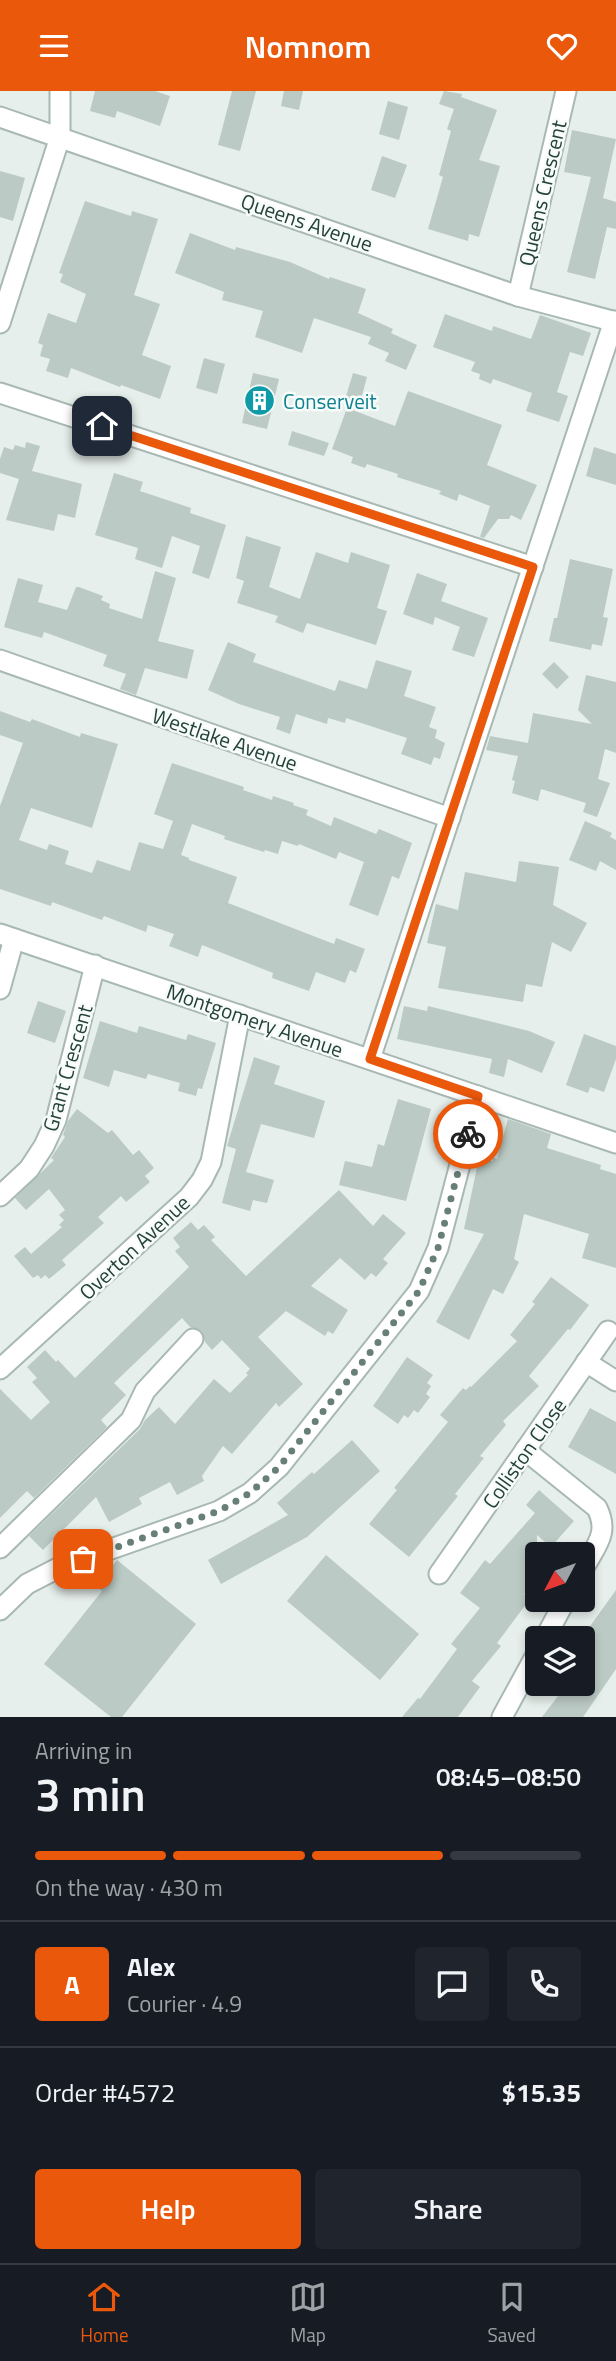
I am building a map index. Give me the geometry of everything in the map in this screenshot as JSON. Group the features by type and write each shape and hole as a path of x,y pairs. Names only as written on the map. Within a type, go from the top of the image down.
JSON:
{"street":[{"path":"0,323 61,137 60,91"},
{"name":"Queens Crescent","path":"518,296 566,91"},
{"name":"Queens Avenue","path":"0,117 518,296 615,322"},
{"name":"Montgomery Avenue","path":"7,936 370,1059 615,322"},
{"path":"0,393 533,567"},
{"name":"Westlake Avenue","path":"0,660 450,818"},
{"path":"0,989 7,936"},
{"name":"Grant Crescent","path":"0,1196 29,1168 44,1146 55,1120 95,965"},
{"name":"Overton Avenue","path":"0,1369 168,1217 202,1180 211,1162 240,1015"},
{"path":"370,1059 616,1143"},
{"path":"0,1610 27,1584 60,1567 219,1511 250,1493 279,1467 419,1291 438,1248 478,1096"},
{"name":"Colliston Close","path":"439,1574 608,1331"},
{"path":"0,1548 131,1420 145,1391 193,1339"},
{"path":"586,1363 616,1381"},
{"path":"526,1450 597,1508 604,1526 595,1548"},
{"path":"502,1717 525,1675"}],"building":[{"path":"95,91 155,91 170,96 160,126 117,111 115,118 90,111"},
{"path":"232,91 256,91 240,151 218,145"},
{"path":"284,91 303,91 299,110 281,106"},
{"path":"444,91 462,94 461,97 497,110 479,160 500,166 479,237 469,234 468,241 428,229 443,177 439,175 451,131 447,129 454,109 439,104"},
{"path":"388,101 408,107 399,140 379,134"},
{"path":"572,130 616,139 603,198 616,202 616,229 607,227 595,279 567,272 591,177 564,172"},
{"path":"382,156 407,165 395,198 371,190"},
{"path":"0,171 25,178 13,221 0,217"},
{"path":"85,201 131,216 132,211 158,219 134,295 160,304 142,355 171,366 160,399 71,368 68,378 46,371 50,359 40,356 43,345 38,343 48,313 76,323 86,294 60,282 63,274 59,273"},
{"path":"190,233 235,250 236,247 290,262 329,279 330,277 366,289 358,313 393,329 391,333 417,345 406,370 385,361 389,353 368,344 371,337 314,318 302,353 255,337 263,311 222,300 224,292 175,273"},
{"path":"445,314 492,331 493,326 531,339 540,315 591,333 583,356 570,352 557,392 568,396 559,422 526,411 532,393 493,379 491,384 479,379 480,374 471,371 475,362 433,347"},
{"path":"204,358 225,364 217,394 196,388"},
{"name":"Conserveit","path":"253,373 279,379 267,429 242,423"},
{"path":"353,373 367,377 359,407 344,403"},
{"path":"408,391 502,425 487,465 537,485 521,520 511,515 509,519 498,519 484,538 480,537 490,506 459,494 457,501 439,494 441,491 397,477 398,474 367,464 365,468 351,463 353,457 332,449 347,408 395,426"},
{"path":"292,431 329,443 324,456 288,445"},
{"path":"26,442 40,446 32,471 82,484 75,518 58,514 54,531 6,520 19,479 0,473 0,459 4,447 13,450 15,445 25,448"},
{"path":"594,447 616,454 616,485 586,476"},
{"path":"114,473 143,482 140,491 191,508 190,513 226,525 209,579 192,573 200,546 172,536 162,568 135,559 138,548 95,535"},
{"path":"246,536 281,547 269,587 300,599 316,552 348,563 351,552 390,565 377,608 387,611 376,645 307,623 303,633 275,622 278,616 237,603 244,581 236,578"},
{"path":"570,559 613,569 603,617 608,618 602,646 592,644 591,650 549,641"},
{"path":"155,571 176,578 158,641 194,650 187,679 145,668 136,695 120,689 126,674 103,666 107,655 44,632 42,638 4,627 18,578 43,585 38,602 67,610 76,587 79,587 103,596 101,600 110,604 109,608 142,619"},
{"path":"417,573 447,584 441,601 488,618 474,657 452,650 460,627 435,617 433,625 403,614"},
{"path":"228,642 256,654 253,662 335,691 339,680 367,689 376,660 412,671 404,696 436,707 429,727 437,730 435,738 445,743 440,759 434,757 431,765 401,754 407,738 346,718 345,723 328,718 327,724 296,714 290,734 276,729 280,717 239,704 208,690"},
{"path":"554,662 569,677 557,689 542,674"},
{"path":"586,675 616,682 616,753 605,749 598,779 610,783 597,817 583,812 586,803 541,789 538,801 512,793 518,756 486,750 490,736 528,743 533,713 592,724 578,710"},
{"path":"0,711 30,722 32,719 80,737 81,733 118,744 92,828 31,808 19,840 47,850 49,844 69,851 65,864 92,873 97,860 130,871 139,842 163,849 173,821 154,814 172,763 244,787 243,790 272,800 273,796 294,803 293,805 308,810 306,815 331,826 334,817 376,834 379,829 412,843 399,879 392,876 378,916 349,905 364,862 339,852 336,859 299,844 298,846 282,841 278,854 265,850 264,852 224,839 225,836 192,824 181,855 237,877 228,903 334,944 336,938 365,949 356,973 350,970 345,983 316,972 309,991 272,978 273,973 202,945 198,957 169,946 174,934 148,925 146,932 104,916 102,920 52,902 51,906 0,889 0,806 23,743 0,735"},
{"path":"585,821 612,833 610,837 616,840 616,870 600,861 596,871 569,860"},
{"path":"519,861 559,867 553,905 587,923 571,952 552,942 542,987 526,984 523,1002 438,988 446,947 427,943 436,904 458,910 465,872 516,882"},
{"path":"38,1001 66,1011 55,1043 27,1033"},
{"path":"404,1006 427,1011 428,1006 529,1031 555,1042 542,1073 508,1059 504,1077 489,1073 492,1059 397,1039"},
{"path":"100,1021 137,1033 139,1026 186,1040 188,1034 216,1043 202,1089 198,1088 196,1096 178,1091 180,1083 148,1074 146,1079 114,1070 109,1087 83,1078"},
{"path":"584,1034 616,1046 616,1059 604,1092 590,1087 588,1093 566,1085"},
{"path":"254,1057 280,1066 274,1084 325,1101 314,1138 261,1124 246,1172 274,1180 267,1203 253,1200 250,1211 222,1203 236,1149 227,1146"},
{"path":"398,1099 431,1109 406,1201 339,1185 345,1161 372,1167 378,1144 384,1146"},
{"path":"77,1109 108,1133 112,1130 133,1155 139,1150 154,1168 145,1176 150,1182 126,1202 121,1196 98,1217 104,1223 62,1260 66,1265 49,1279 45,1275 41,1279 38,1275 33,1278 14,1256 25,1247 31,1254 62,1227 59,1225 64,1220 59,1215 65,1210 49,1189 26,1210 15,1198 54,1160 51,1158 65,1137 63,1135 68,1121"},
{"path":"508,1119 551,1134 547,1148 601,1165 600,1169 616,1174 616,1268 582,1258 589,1234 524,1214 514,1259 519,1262 503,1294 493,1289 469,1340 436,1322 484,1234 464,1229 479,1158 493,1161 493,1158 497,1159"},
{"path":"339,1190 373,1226 383,1214 406,1233 383,1259 388,1263 376,1277 371,1273 365,1280 340,1258 311,1286 348,1310 333,1334 328,1331 325,1336 286,1311 258,1337 303,1384 279,1407 276,1403 232,1454 223,1446 202,1476 204,1481 177,1495 170,1482 139,1498 142,1504 109,1522 96,1497 43,1550 29,1536 140,1429 159,1407 175,1424 214,1379 230,1393 248,1375 246,1373 250,1369 222,1340 212,1350 205,1342 202,1331 190,1327 182,1318 114,1383 126,1395 101,1420 107,1427 34,1498 27,1491 0,1518 0,1389 31,1420 50,1402 32,1382 37,1378 27,1367 45,1350 75,1378 189,1267 175,1251 180,1247 173,1238 191,1222 198,1230 204,1225 215,1237 211,1240 246,1276"},
{"path":"551,1277 589,1305 529,1376 539,1386 503,1421 506,1425 480,1456 484,1458 455,1494 458,1496 409,1557 369,1524 397,1490 394,1488 448,1422 440,1415 463,1388 466,1390 471,1387 517,1341 510,1335 535,1304 532,1302"},
{"path":"407,1357 433,1375 427,1383 431,1386 426,1394 430,1397 418,1413 414,1410 408,1418 404,1415 398,1424 373,1406"},
{"path":"590,1408 616,1422 616,1474 568,1447"},
{"path":"352,1440 380,1471 307,1537 221,1584 208,1560 288,1515 277,1503"},
{"path":"539,1490 574,1521 555,1542 545,1542 537,1535 537,1542 525,1542 525,1606 497,1643 501,1646 472,1681 480,1687 458,1717 402,1717 418,1698 420,1699 457,1649 451,1644 480,1608 460,1593 485,1560 490,1564 535,1513 526,1505"},
{"path":"326,1555 419,1634 380,1680 287,1601"},
{"path":"117,1560 196,1624 122,1717 111,1717 44,1664 102,1591 96,1586"},
{"path":"616,1590 616,1669 583,1717 542,1717 558,1696 595,1696 595,1626 590,1626"}],"way so far":[{"path":"83,1559 219,1511 250,1493 279,1467 419,1291 438,1248 468,1134"}],"place":[{"name":"Conserveit","path":"260,401"}],"route":[{"path":"102,426 533,567 370,1059 478,1096 468,1134"}]}
